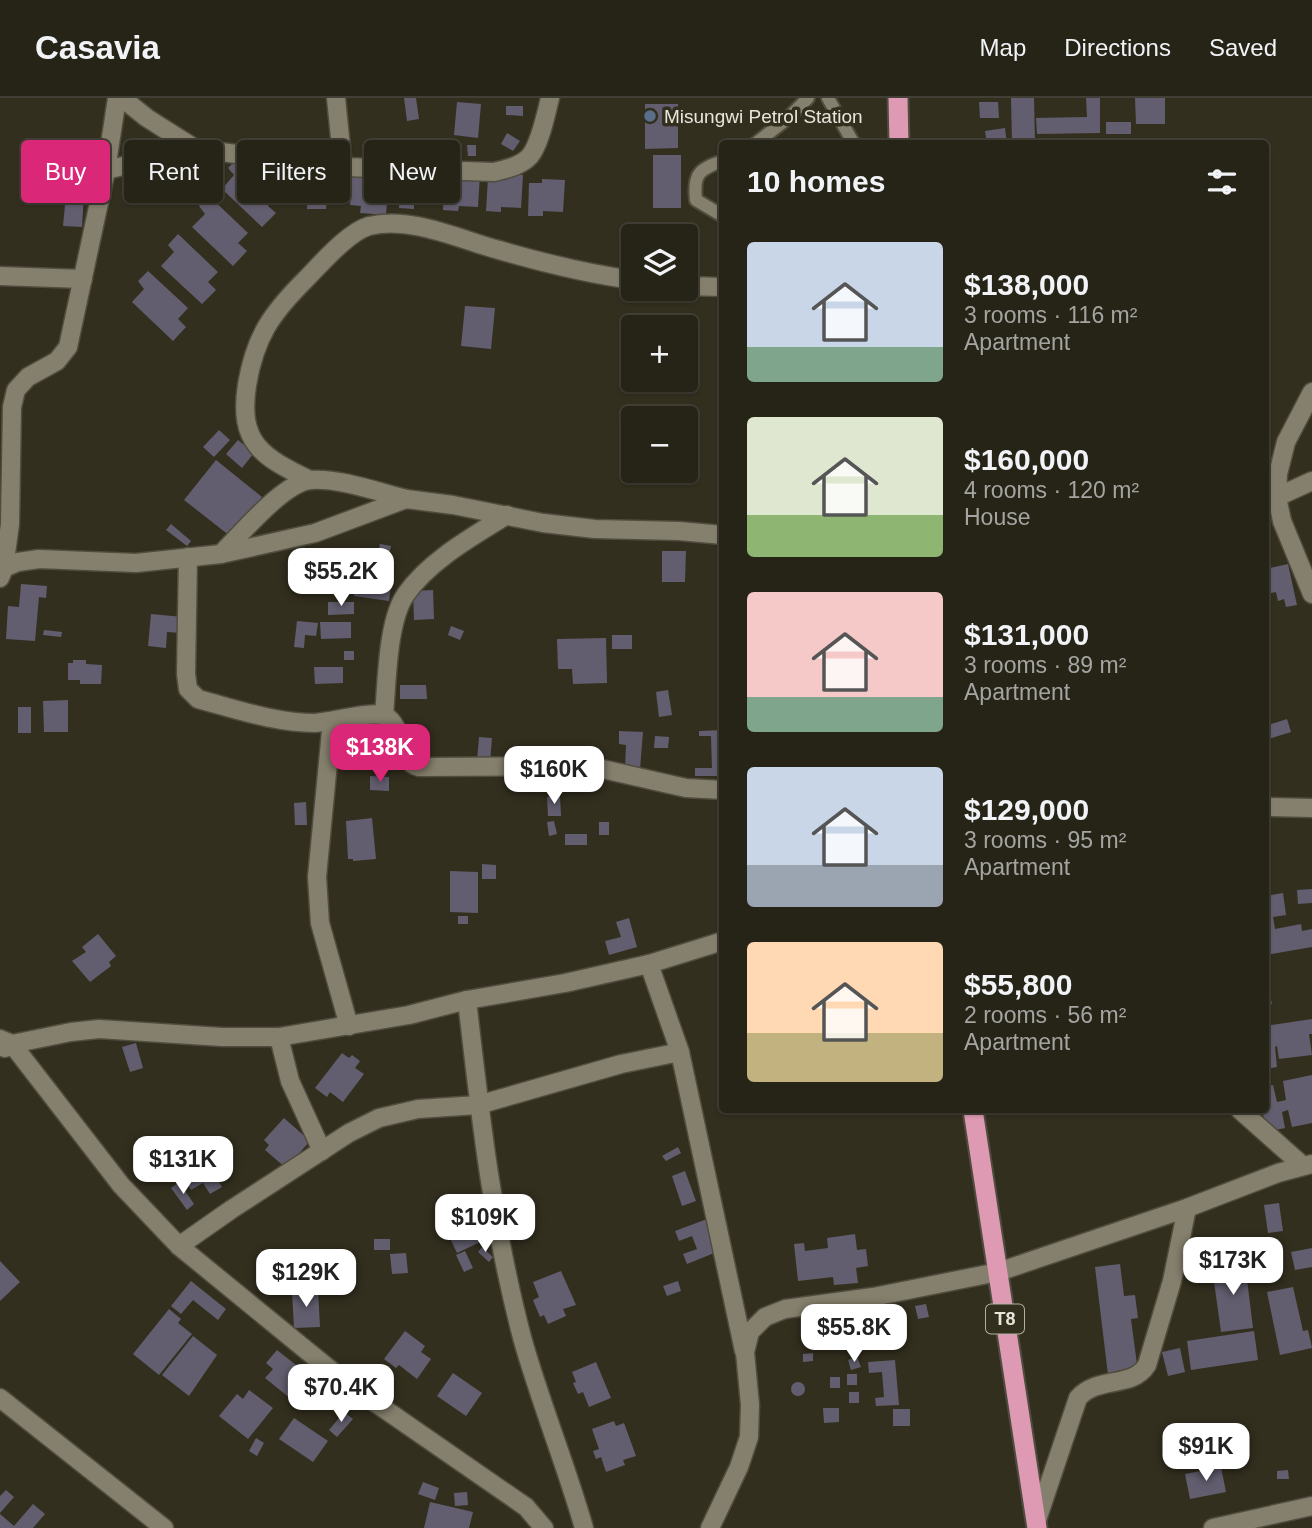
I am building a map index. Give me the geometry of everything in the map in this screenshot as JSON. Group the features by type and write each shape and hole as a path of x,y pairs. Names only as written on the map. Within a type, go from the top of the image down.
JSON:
{"highway":[{"path":"898,98 899,140"},
{"name":"T8","path":"973,1113 1036,1526"}],"street":[{"path":"110,149 120,98 182,140"},
{"path":"336,98 340,140"},
{"path":"350,167 494,172 514,166 530,156 550,98"},
{"path":"1,572 10,524 12,407 16,390 29,377 57,361 68,347 99,203"},
{"path":"310,480 275,463 256,445 244,421 248,381 256,345 277,308 329,255 358,232 369,226 410,225 576,272 621,278"},
{"path":"0,276 83,278"},
{"path":"698,286 719,287"},
{"path":"1312,392 1286,442 1278,474 1277,497 1282,521 1312,594"},
{"path":"221,554 288,488 310,480 330,481 406,499 595,529 719,535"},
{"path":"1277,497 1312,481"},
{"path":"1,572 18,562 38,559 136,563 221,554 315,533 406,499"},
{"path":"384,715 392,632 404,596 431,568 466,541 507,515"},
{"path":"188,557 186,674 188,689 198,699 279,720 314,723 368,714 384,715 394,724 406,760 419,767 573,766 598,768 685,788 719,790"},
{"path":"332,721 317,877 322,934 349,1026"},
{"path":"1269,807 1312,808"},
{"path":"544,1528 526,1507 344,1381 179,1246 121,1185 4,1045 99,1029 222,1037 279,1037 409,1015 467,1000 565,983 649,964 719,942"},
{"path":"649,964 680,1052 745,1352 750,1405 749,1437 739,1467 710,1527"},
{"path":"467,1000 478,1105 496,1222 540,1400 584,1528"},
{"path":"279,1037 290,1081 322,1151"},
{"path":"179,1246 349,1133 379,1118 418,1110 478,1105 621,1064 680,1052"},
{"path":"1244,1113 1307,1165"},
{"path":"745,1352 750,1332 765,1317 785,1309 873,1297 998,1272 1307,1165"},
{"path":"1036,1526 1078,1398 1086,1390 1099,1384 1133,1378 1142,1373 1147,1365 1172,1281 1187,1208"},
{"path":"0,1398 164,1528"},
{"path":"1213,1528 1312,1506"}],"lane":[{"path":"760,140 808,98"},
{"path":"828,98 852,140"},
{"path":"719,162 705,167 697,176 695,188 696,200 719,214"}],"building":[{"path":"404,98 416,98 419,119 407,121"},
{"path":"1011,98 1034,98 1035,140 1012,140"},
{"path":"1086,98 1100,98 1100,133 1037,134 1036,118 1087,117"},
{"path":"1135,98 1165,98 1165,124 1136,124"},
{"path":"457,102 481,104 478,138 454,135"},
{"path":"979,102 998,102 999,118 980,118"},
{"path":"645,104 678,104 678,148 645,149"},
{"path":"506,106 523,106 523,116 506,115"},
{"path":"1106,122 1131,122 1131,134 1106,134"},
{"path":"1005,128 1006,140 986,140 985,131"},
{"path":"507,133 520,141 513,151 501,144"},
{"path":"467,145 476,145 476,156 468,156"},
{"path":"653,155 681,155 681,208 653,208"},
{"path":"237,159 237,203 270,203 268,206 276,213 262,227 223,190 234,175 228,168"},
{"path":"364,173 364,203 387,203 386,215 360,213 361,206 350,205 352,174"},
{"path":"480,174 478,207 459,206 458,211 443,210 443,203 460,203 460,176"},
{"path":"500,174 523,175 521,208 501,207 501,212 486,211 488,178"},
{"path":"542,179 565,180 563,212 543,211 543,216 528,216 529,183 542,183"},
{"path":"83,203 82,227 63,226 65,205 42,204"},
{"path":"202,203 216,203 248,233 238,243 247,251 233,266 192,227 205,214 199,206"},
{"path":"307,203 326,203 326,209 307,209"},
{"path":"399,203 434,203 414,204 414,209 399,208"},
{"path":"178,234 218,272 208,282 216,290 202,304 161,266 174,252 168,245"},
{"path":"148,271 188,308 178,319 186,327 173,341 132,302 144,289 138,281"},
{"path":"465,306 495,308 491,349 461,346"},
{"path":"219,430 230,440 214,457 203,447"},
{"path":"238,440 254,453 242,468 226,454"},
{"path":"216,460 262,497 230,536 184,500"},
{"path":"171,524 191,541 187,546 166,530"},
{"path":"380,544 391,546 388,560 377,558"},
{"path":"662,551 686,551 685,582 662,582"},
{"path":"1288,564 1297,605 1286,607 1284,599 1278,601 1276,592 1269,593 1269,568"},
{"path":"380,568 393,570 389,601 354,596 356,581 378,584"},
{"path":"21,584 47,586 46,598 39,597 35,641 6,639 8,606 19,607"},
{"path":"433,590 434,619 414,620 413,591"},
{"path":"328,602 354,602 354,614 328,615"},
{"path":"151,614 183,617 181,633 167,632 166,648 148,646"},
{"path":"297,621 318,623 316,636 305,635 304,648 294,647"},
{"path":"320,622 351,622 351,638 321,639"},
{"path":"451,626 464,631 460,640 448,635"},
{"path":"44,630 62,632 61,637 43,635"},
{"path":"612,635 632,635 632,649 612,649"},
{"path":"606,638 607,683 573,684 572,669 558,669 557,639"},
{"path":"344,651 354,651 354,660 344,660"},
{"path":"73,660 86,660 86,664 102,665 101,684 80,684 80,680 68,680 68,663 73,663"},
{"path":"314,667 343,667 343,683 315,684"},
{"path":"400,685 426,685 427,699 400,699"},
{"path":"668,690 672,715 659,717 656,692"},
{"path":"68,700 68,732 44,732 43,701"},
{"path":"18,707 31,707 31,733 18,733"},
{"path":"1287,719 1291,732 1269,739 1269,725"},
{"path":"719,730 719,776 695,776 695,768 712,768 711,736 699,736 699,731"},
{"path":"619,731 643,732 640,769 625,768 626,745 619,744"},
{"path":"655,736 669,737 668,748 654,748"},
{"path":"479,737 492,738 490,763 477,761"},
{"path":"370,776 389,777 389,791 370,790"},
{"path":"577,777 577,790 564,791 563,778"},
{"path":"560,796 561,816 548,816 547,797"},
{"path":"306,802 307,825 295,825 294,803"},
{"path":"372,818 376,859 348,859 346,821"},
{"path":"554,821 557,834 549,836 547,822"},
{"path":"599,822 609,822 609,835 599,835"},
{"path":"565,834 587,834 587,845 565,845"},
{"path":"482,864 496,865 496,879 482,879"},
{"path":"450,871 478,872 478,913 450,912"},
{"path":"1312,889 1312,903 1298,904 1297,890"},
{"path":"1283,893 1286,915 1273,917 1275,929 1301,924 1302,931 1312,929 1312,947 1269,954 1269,895"},
{"path":"458,916 468,916 468,924 458,924"},
{"path":"629,918 637,947 609,955 605,941 621,937 616,922"},
{"path":"98,934 116,956 109,962 111,966 90,982 72,961 86,952 82,947"},
{"path":"1312,1019 1312,1034 1309,1034 1312,1055 1279,1059 1277,1046 1277,1067 1269,1068 1269,1025"},
{"path":"136,1043 143,1068 130,1072 122,1047"},
{"path":"342,1053 349,1058 352,1055 360,1061 355,1068 364,1074 343,1102 330,1092 327,1097 315,1088"},
{"path":"1312,1075 1312,1123 1292,1127 1288,1110 1282,1112 1285,1128 1267,1132 1263,1113 1269,1113 1269,1086 1273,1085 1277,1102 1286,1100 1283,1081"},
{"path":"284,1118 310,1141 286,1168 265,1150 269,1145 264,1140"},
{"path":"678,1147 681,1153 666,1161 662,1156"},
{"path":"206,1162 222,1187 210,1194 203,1183 191,1190 182,1176"},
{"path":"685,1171 696,1201 682,1206 672,1176"},
{"path":"179,1182 194,1204 187,1210 171,1188"},
{"path":"1279,1203 1283,1231 1268,1233 1264,1205"},
{"path":"707,1219 719,1251 687,1264 683,1254 697,1249 692,1236 679,1241 675,1231"},
{"path":"488,1220 495,1235 457,1253 450,1238"},
{"path":"855,1234 857,1250 866,1249 868,1266 856,1268 858,1283 834,1285 833,1277 798,1281 794,1244 804,1243 805,1251 828,1248 827,1238"},
{"path":"374,1239 390,1239 390,1250 374,1250"},
{"path":"482,1247 493,1257 489,1262 478,1252"},
{"path":"1312,1248 1312,1267 1295,1270 1291,1252"},
{"path":"465,1251 473,1268 464,1272 456,1255"},
{"path":"1267,1251 1269,1263 1253,1266 1250,1255"},
{"path":"406,1253 408,1273 392,1274 390,1254"},
{"path":"0,1261 20,1282 0,1301"},
{"path":"1245,1263 1253,1328 1221,1332 1212,1267"},
{"path":"1120,1264 1124,1296 1135,1295 1138,1318 1131,1319 1138,1372 1108,1375 1095,1267"},
{"path":"561,1271 576,1305 563,1309 566,1316 548,1324 544,1315 540,1317 533,1300 539,1297 533,1282"},
{"path":"191,1281 226,1309 218,1320 193,1300 181,1314 171,1306"},
{"path":"678,1281 681,1291 667,1296 663,1286"},
{"path":"1293,1287 1303,1331 1308,1330 1312,1348 1280,1355 1267,1292"},
{"path":"318,1290 320,1327 294,1328 292,1291"},
{"path":"926,1304 929,1317 918,1319 915,1306"},
{"path":"169,1309 181,1319 178,1323 192,1334 159,1375 133,1354"},
{"path":"895,1322 898,1340 873,1345 870,1326"},
{"path":"867,1327 867,1341 835,1342 834,1329"},
{"path":"405,1331 425,1346 421,1352 431,1359 417,1379 399,1365 396,1368 384,1359"},
{"path":"1254,1331 1258,1360 1191,1370 1187,1341"},
{"path":"193,1336 217,1355 189,1396 162,1375"},
{"path":"1180,1348 1185,1372 1168,1376 1162,1352"},
{"path":"277,1350 310,1376 291,1399 265,1378 273,1369 266,1363"},
{"path":"813,1353 813,1361 803,1362 803,1354"},
{"path":"857,1357 861,1367 851,1370 848,1360"},
{"path":"895,1360 899,1405 876,1406 875,1398 884,1397 882,1372 869,1373 868,1362"},
{"path":"596,1362 611,1398 589,1407 583,1392 578,1394 572,1372"},
{"path":"453,1373 482,1393 466,1416 437,1396"},
{"path":"847,1374 857,1374 857,1385 847,1385"},
{"path":"830,1377 840,1377 840,1388 830,1388"},
{"path":"795,1382 801,1382 805,1389 801,1396 795,1396 791,1392 791,1386"},
{"path":"249,1390 273,1408 248,1439 219,1416 237,1394 243,1399"},
{"path":"849,1392 859,1392 859,1403 849,1403"},
{"path":"823,1408 839,1408 839,1422 824,1423"},
{"path":"893,1409 910,1409 910,1426 893,1426"},
{"path":"344,1412 353,1419 337,1437 329,1430"},
{"path":"294,1418 328,1441 313,1462 279,1439"},
{"path":"614,1421 616,1426 624,1423 636,1456 623,1460 625,1465 606,1472 601,1457 596,1459 593,1451 599,1449 592,1429"},
{"path":"1217,1432 1217,1442 1188,1444 1188,1433"},
{"path":"256,1438 264,1443 257,1456 249,1451"},
{"path":"1205,1445 1218,1445 1219,1464 1206,1465"},
{"path":"1221,1467 1226,1492 1190,1499 1185,1474"},
{"path":"1288,1470 1289,1479 1277,1479 1277,1471"},
{"path":"423,1482 439,1488 435,1500 418,1494"},
{"path":"6,1490 14,1497 0,1513 0,1496"},
{"path":"467,1492 468,1505 455,1506 454,1493"},
{"path":"430,1502 473,1512 469,1528 424,1528"},
{"path":"33,1504 45,1514 33,1528 0,1528 0,1514 14,1526"}],"place":[{"name":"Misungwi Petrol Station","path":"650,116"}]}
